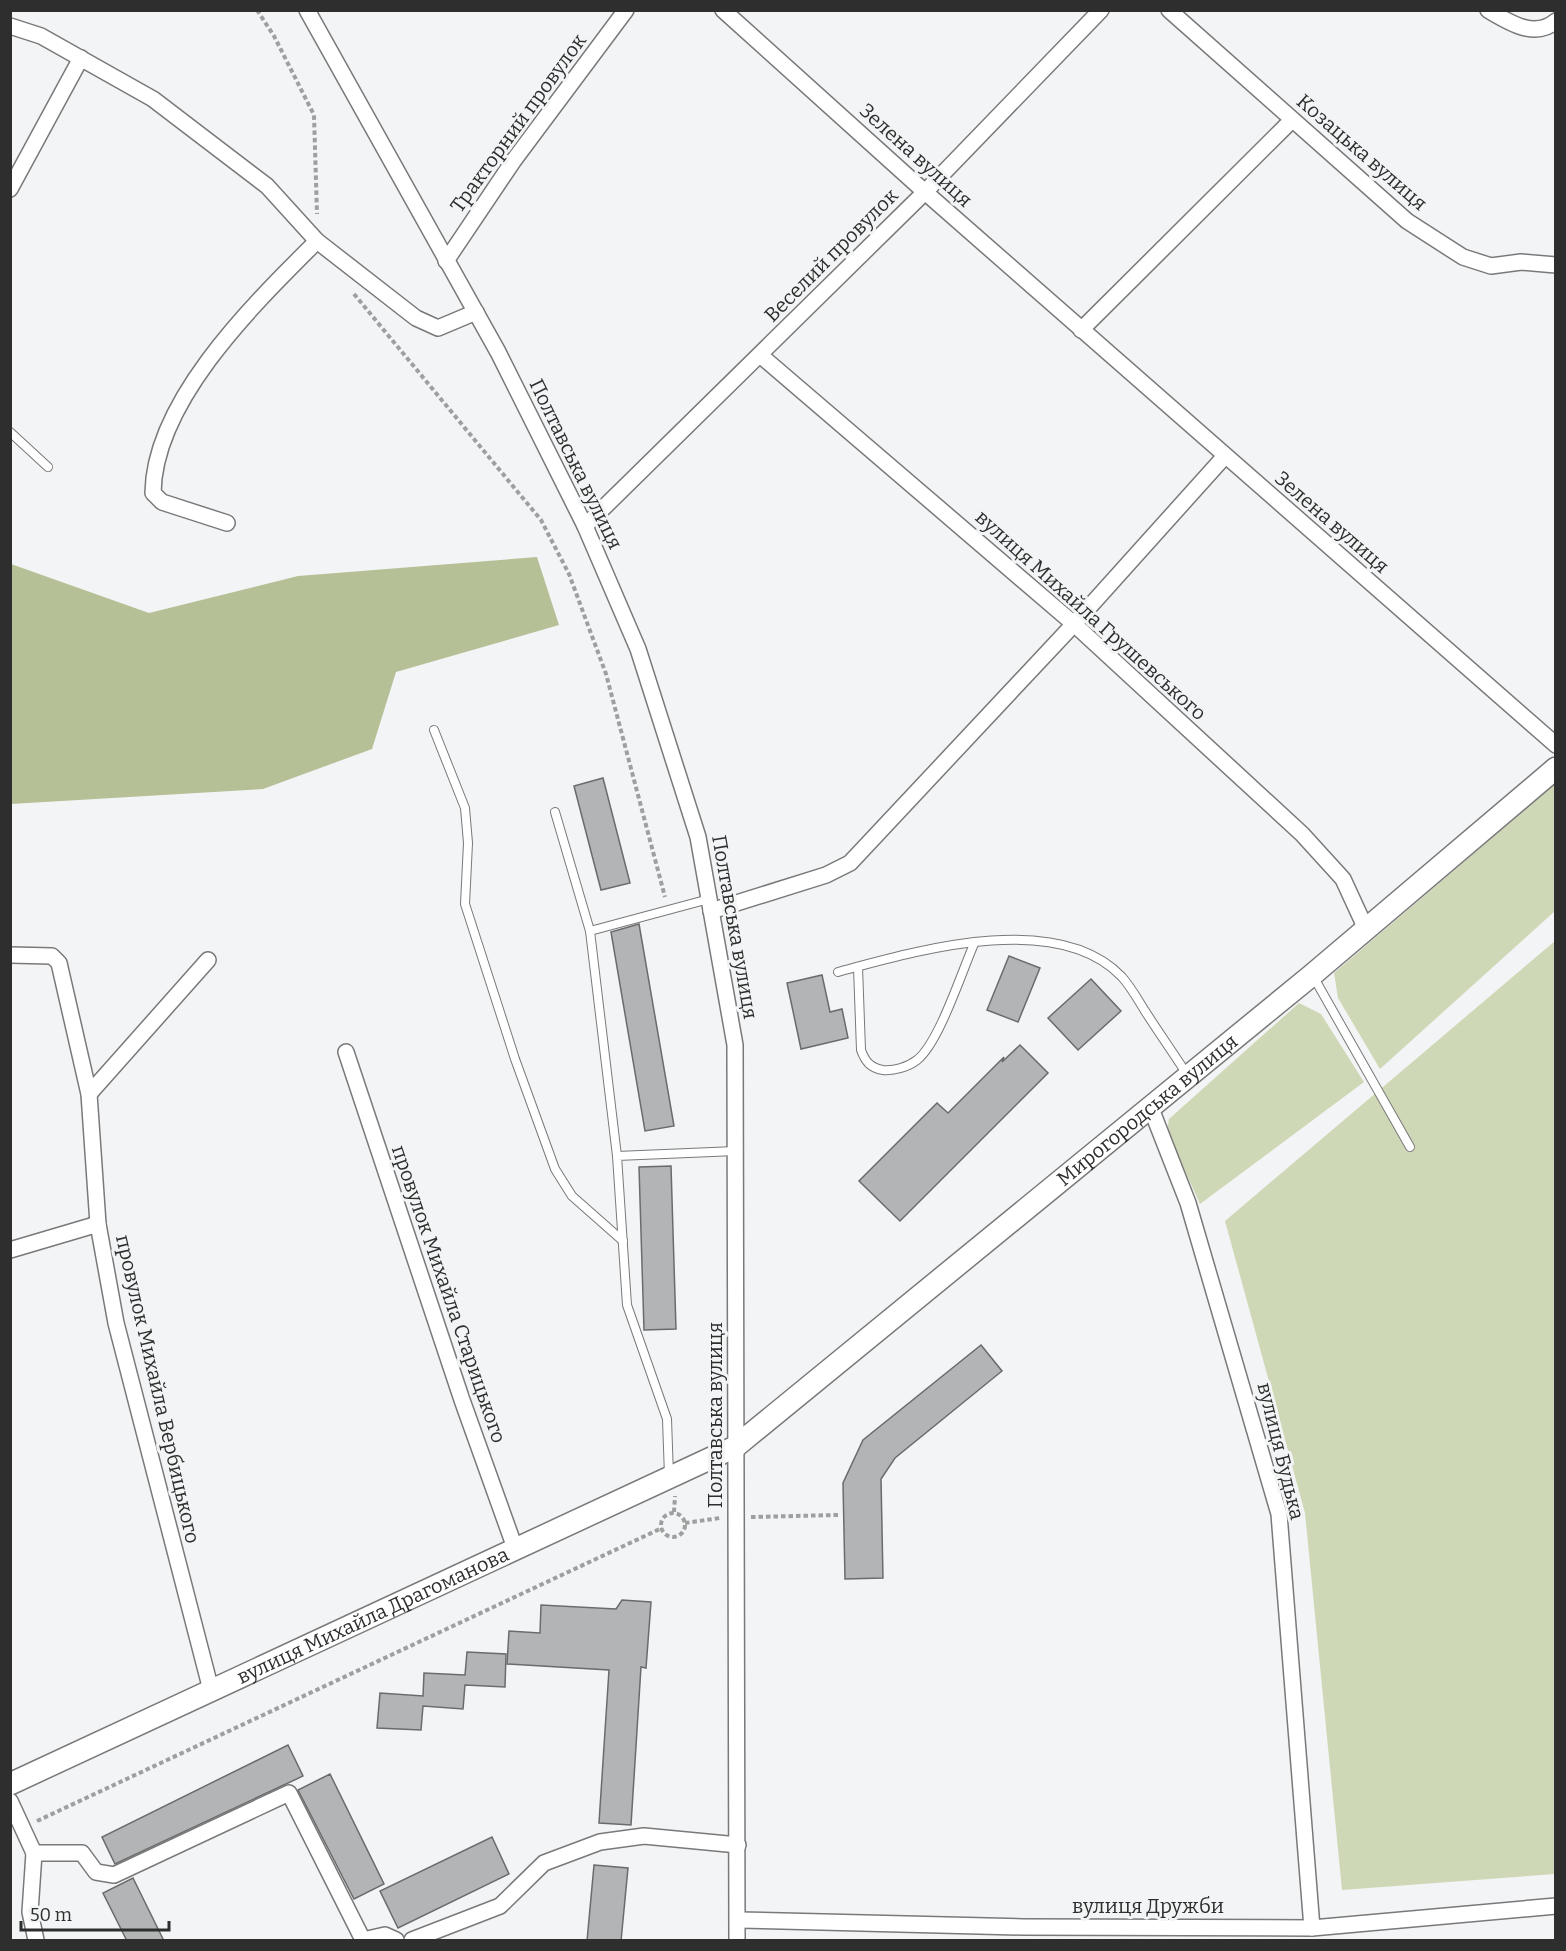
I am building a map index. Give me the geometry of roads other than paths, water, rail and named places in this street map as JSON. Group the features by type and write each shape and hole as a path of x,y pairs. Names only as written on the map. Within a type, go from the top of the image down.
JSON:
{"street":[{"name":"Полтавська вулиця","path":"307,10 476,312 585,526 638,649 698,837 735,1045 737,1151 735,1518 739,1920 737,1941"},
{"name":"Тракторний провулок","path":"446,261 514,160 626,10"},
{"name":"Зелена вулиця","path":"723,10 1081,330 1556,746"},
{"name":"Веселий провулок","path":"585,526 925,192 1101,10"},
{"name":"Козацька вулиця","path":"1169,10 1407,221 1463,257 1491,266 1521,262 1556,265"},
{"path":"1488,10 1533,31 1546,29 1556,21"},
{"path":"10,26 41,36 153,99 257,179 317,241 416,318 438,328 476,312"},
{"path":"10,189 81,58"},
{"path":"1081,330 1292,120"},
{"path":"227,523 162,502 153,493 153,476 158,459 174,418 207,360 242,317 317,241"},
{"name":"вулиця Михайла Грушевського","path":"760,355 1074,624 1302,834 1343,879 1366,929"},
{"path":"710,905 826,875 850,863 1074,624 1225,456"},
{"name":"Мирогородська вулиця","path":"735,1447 1312,975 1556,768"},
{"name":"провулок Михайла Вербицького","path":"10,955 52,956 59,963 89,1094 98,1224 116,1323 212,1690"},
{"path":"89,1094 208,960"},
{"name":"провулок Михайла Старицького","path":"346,1052 462,1400 515,1548"},
{"name":"вулиця Будька","path":"1150,1106 1188,1203 1279,1514 1312,1928"},
{"path":"10,1250 98,1224"},
{"name":"вулиця Михайла Драгоманова","path":"10,1784 735,1447"},
{"path":"34,1853 82,1852 96,1872 114,1875 289,1793 363,1940 385,1935 396,1941"},
{"path":"10,1801 34,1853 30,1912 36,1941"},
{"path":"412,1941 500,1906 544,1863 600,1842 644,1836 738,1845"},
{"name":"вулиця Дружби","path":"739,1920 1023,1927 1312,1928 1556,1906"}],"lane":[{"path":"10,432 48,467"},
{"path":"434,730 465,808 468,843 465,904 511,1048 555,1169 572,1196 623,1241"},
{"path":"555,812 590,931 617,1156 627,1305 667,1419 669,1478"},
{"path":"590,931 668,909 710,905"},
{"path":"838,972 901,955 1008,939 1056,944 1085,953 1112,968 1123,978 1188,1076"},
{"path":"858,967 861,1050 865,1062 875,1068 886,1070 904,1068 918,1059 933,1041 974,944"},
{"path":"1312,975 1410,1148"},
{"path":"617,1156 737,1151"}]}
